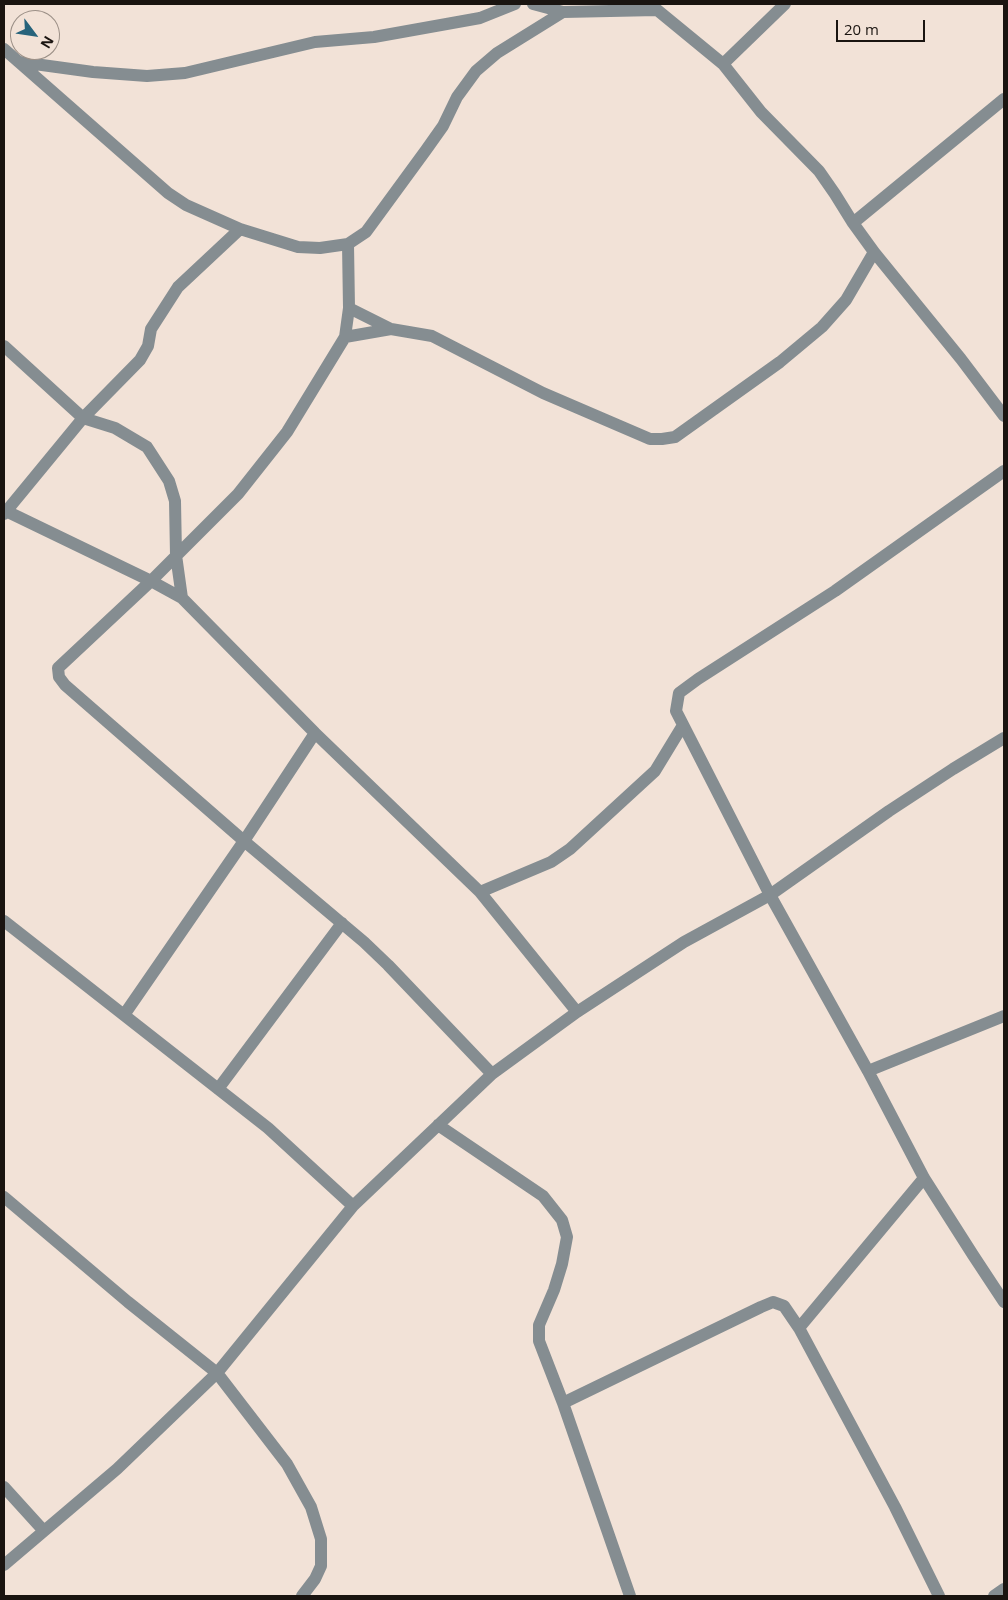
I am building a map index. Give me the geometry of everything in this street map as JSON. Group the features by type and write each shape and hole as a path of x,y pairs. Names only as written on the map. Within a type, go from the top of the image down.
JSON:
{"street":[{"path":"20,62 93,72 147,76 185,73 315,42 374,37 480,18 516,4"},
{"path":"533,4 563,12 654,7 723,64 760,112 819,171 853,224 874,252 961,358 1004,415"},
{"path":"723,64 785,4"},
{"path":"4,49 168,193 186,205 240,229 298,247 320,248 348,244 366,232 381,214 437,134 476,70 497,53 563,12"},
{"path":"853,224 1004,99"},
{"path":"240,229 178,287 151,330 148,346 140,360 83,418 5,513 150,580 182,598 315,733 480,892 577,1012"},
{"path":"348,244 350,308 345,337 287,432 238,494 58,668 59,677 64,685 342,923 388,965 492,1074"},
{"path":"350,308 391,329 432,336 543,393 650,439 675,437 780,362 822,327 846,300 874,252"},
{"path":"345,337 391,329"},
{"path":"4,346 83,418 114,428 147,447 170,481 175,501 176,555 182,598"},
{"path":"1004,471 835,592 698,678 679,693 676,711 770,894 868,1071 924,1178 972,1256 1004,1302"},
{"path":"480,892 551,862 570,849 655,771 683,726"},
{"path":"124,1015 244,841 315,733"},
{"path":"4,1566 43,1530 117,1469 217,1373 353,1206 492,1074 577,1012 684,942 770,894 953,770 1004,738"},
{"path":"4,921 268,1128 353,1206"},
{"path":"218,1089 342,923"},
{"path":"868,1071 1004,1016"},
{"path":"438,1125 543,1196 562,1220 567,1237 562,1264 554,1290 539,1325 539,1341 630,1596"},
{"path":"799,1328 924,1178"},
{"path":"4,1197 128,1302 217,1373 286,1464 311,1507 321,1539 320,1566 315,1578 302,1596"},
{"path":"563,1404 773,1302 784,1306 799,1328 895,1507 939,1596"},
{"path":"4,1488 43,1530"},
{"path":"994,1596 1004,1590"}]}
